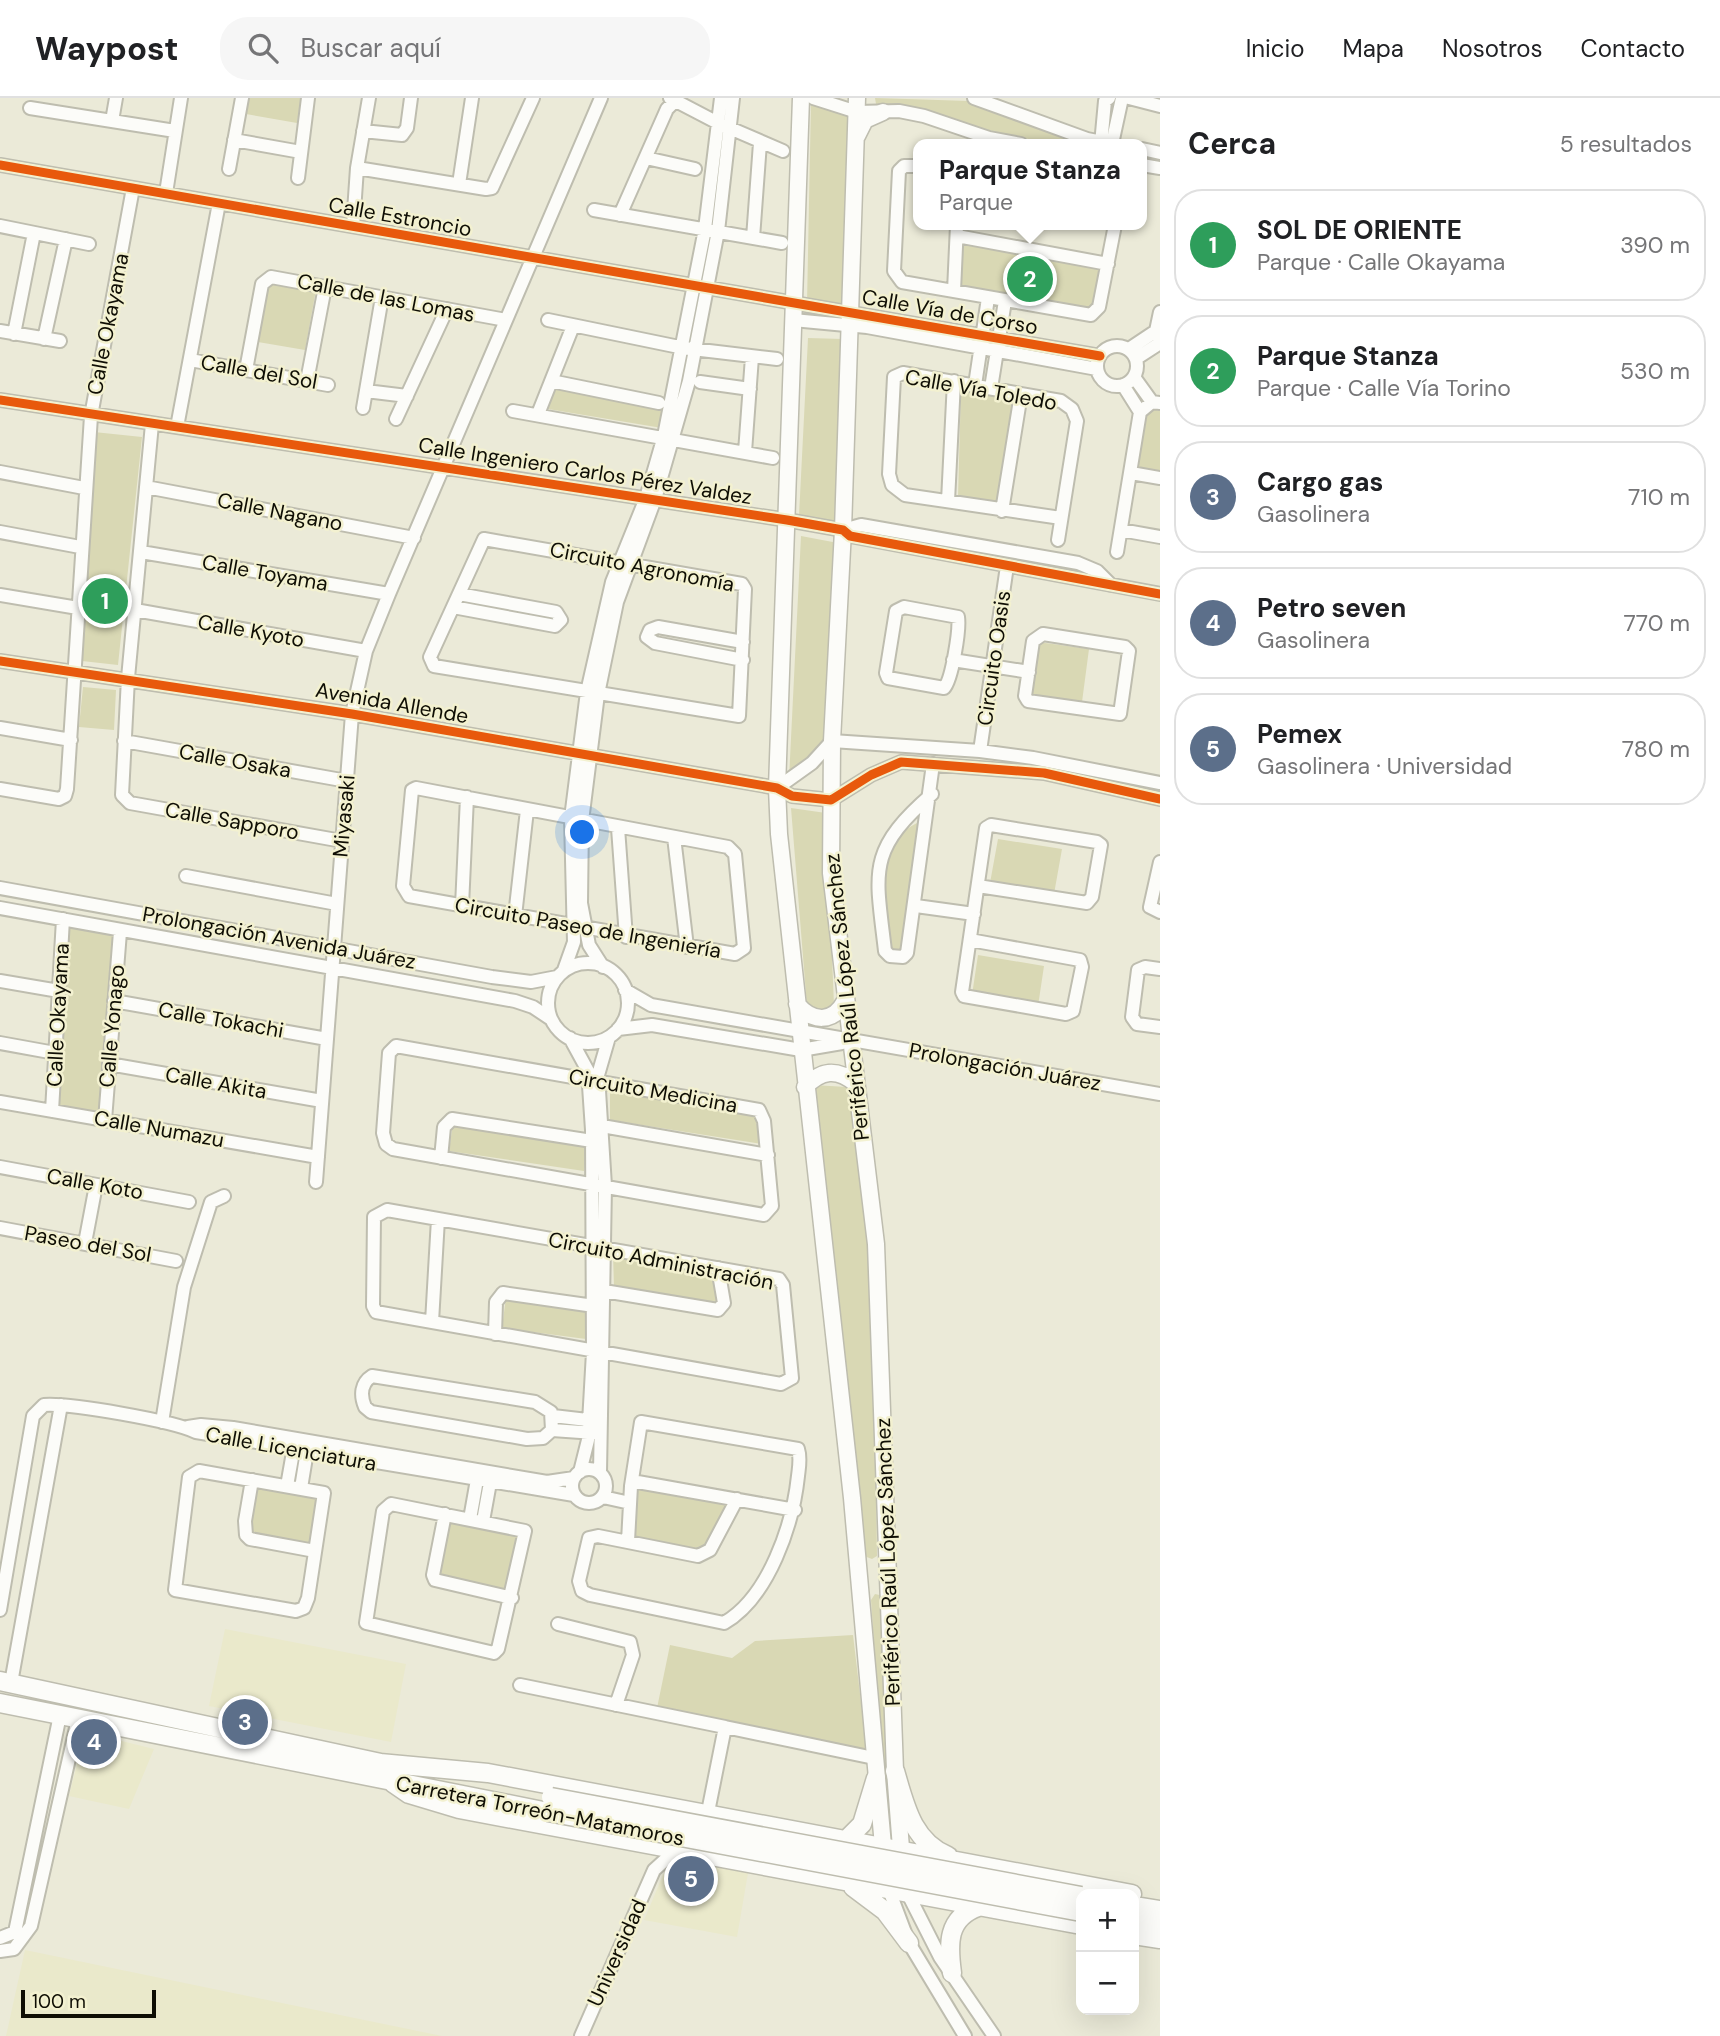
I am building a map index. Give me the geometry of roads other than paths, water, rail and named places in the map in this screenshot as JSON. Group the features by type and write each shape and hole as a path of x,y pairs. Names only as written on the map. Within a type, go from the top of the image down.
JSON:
{"highway":[{"path":"5,1682 380,1763 550,1805 1076,1895"},
{"name":"Carretera Torreón-Matamoros","path":"0,1703 393,1783 550,1805 1076,1911"},
{"path":"380,1763 488,1773 707,1817 1106,1889"},
{"path":"895,1771 910,1820 920,1836 942,1854 964,1863"},
{"path":"844,1842 862,1824 876,1778"},
{"path":"393,1783 409,1794 435,1803 1076,1925"},
{"path":"844,1842 851,1850 854,1861 852,1872 844,1882"},
{"path":"964,1863 957,1873 955,1887 962,1899 978,1907"},
{"path":"844,1882 885,1911 909,1943"},
{"path":"1139,1895 1160,1899"},
{"path":"952,1973 949,1950 954,1926 966,1911 978,1907"},
{"path":"1139,1907 1160,1910"},
{"path":"1139,1923 1160,1927"},
{"path":"1139,1936 1160,1940"}],"main road":[{"name":"Periférico Raúl López Sánchez","path":"801,98 778,788 779,834 859,1579 874,1758 889,1890"},
{"name":"Periférico Raúl López Sánchez","path":"857,105 843,530 832,741 831,873 876,1244 895,1771 901,1852 908,1894"},
{"path":"856,141 865,120 883,112"},
{"path":"797,1004 808,1015 822,1019 836,1013 845,1001"},
{"path":"805,1087 820,1074 829,1072 839,1073 855,1083"},
{"path":"859,1579 889,1575"}],"street":[{"path":"112,121 116,98"},
{"path":"166,193 181,98"},
{"path":"229,169 242,98"},
{"path":"298,178 308,98"},
{"path":"353,226 357,168 369,98"},
{"path":"363,131 402,135 407,128 411,98"},
{"path":"459,184 472,98"},
{"path":"357,168 486,189 495,184 533,98"},
{"name":"Miyasaki","path":"316,1182 352,714 366,651 601,98"},
{"path":"721,98 724,126"},
{"path":"598,1353 594,1306 599,1247 602,1125 594,1081 569,1038 551,1019 548,1001 571,953 579,928 581,903 576,819 593,693 625,561 651,498 669,437 701,289 724,126 733,98"},
{"path":"813,98 883,112 924,116 994,139"},
{"path":"974,98 1093,139"},
{"path":"1107,139 1105,101 1109,98"},
{"path":"1109,139 1122,98"},
{"path":"1129,98 1160,106"},
{"path":"620,215 672,100 760,143 783,151"},
{"path":"30,108 49,104 112,121 175,131"},
{"path":"234,140 301,152"},
{"path":"753,238 760,143"},
{"path":"646,158 695,169"},
{"name":"Calle Estroncio","path":"0,164 701,289 794,313"},
{"path":"913,166 904,166 899,171 894,271 902,282 1091,315 1099,307 1114,230"},
{"name":"Calle Okayama","path":"0,789 60,799 65,796 71,740 80,547 91,416 133,188"},
{"path":"177,427 219,203"},
{"path":"594,210 782,243"},
{"path":"0,226 89,244"},
{"path":"954,291 957,230 1108,264"},
{"path":"14,334 34,233"},
{"path":"44,339 66,239"},
{"name":"Calle de las Lomas","path":"246,370 266,278 325,286 506,320"},
{"path":"307,381 325,286"},
{"path":"363,408 382,297"},
{"path":"975,385 988,298"},
{"path":"990,388 1004,301"},
{"path":"396,418 447,309"},
{"path":"1133,354 1159,337 1160,312"},
{"name":"Calle Vía de Corso","path":"794,313 850,318 998,345 1097,369"},
{"path":"548,320 689,349 777,359"},
{"path":"538,414 573,326"},
{"path":"0,331 60,341"},
{"name":"Calle Vía de Corso","path":"998,345 1100,356"},
{"path":"1117,552 1140,412 1123,385 1104,381 1097,369 1100,356 1111,346 1133,354"},
{"path":"1133,354 1134,377 1156,402 1140,412"},
{"path":"745,452 752,357"},
{"name":"Calle del Sol","path":"190,359 328,384"},
{"name":"Calle Vía Toledo","path":"1058,540 1076,415 1061,401 896,374 892,381 889,474 892,485 905,495 1061,519"},
{"path":"1123,385 1134,377"},
{"path":"551,381 659,403"},
{"path":"700,382 750,389"},
{"path":"948,501 954,382"},
{"path":"366,390 407,396"},
{"path":"1002,511 1021,394"},
{"name":"Calle Ingeniero Carlos Pérez Valdez","path":"0,400 91,416 446,466 788,520 843,530 850,536 1160,594"},
{"path":"513,411 669,437 773,458"},
{"path":"124,741 152,424"},
{"path":"0,472 84,488"},
{"path":"1131,473 1160,478"},
{"name":"Calle Nagano","path":"146,487 414,538"},
{"path":"843,530 861,525 1079,563 1097,571 1111,585"},
{"path":"1121,530 1160,537"},
{"path":"0,532 80,547"},
{"name":"Circuito Agronomía","path":"484,539 625,561 742,584 745,589 741,713 736,718 434,666 430,657 484,539"},
{"name":"Calle Toyama","path":"141,552 389,594"},
{"name":"Circuito Oasis","path":"980,751 1007,566"},
{"path":"453,607 555,626 561,620 556,611 459,594"},
{"path":"0,595 78,608"},
{"path":"904,607 958,617 953,660 944,688 888,678 886,673 896,611 904,607"},
{"name":"Calle Kyoto","path":"135,610 366,651"},
{"path":"743,642 658,627 650,630 648,640 743,660"},
{"path":"1043,634 1125,647 1131,655 1120,714 1033,704 1025,695 1029,672 1033,640 1043,634"},
{"path":"953,660 1029,672"},
{"name":"Avenida Allende","path":"0,661 128,678 352,714 778,788 792,796 831,800"},
{"path":"0,728 71,740"},
{"name":"Calle Osaka","path":"124,741 347,781"},
{"name":"Calle Sapporo","path":"124,741 120,789 124,799 130,803 342,841"},
{"path":"778,788 807,768 832,741 980,751 1160,799"},
{"path":"901,744 901,762"},
{"path":"831,800 871,775 901,762 1046,767 1160,783"},
{"path":"932,794 895,830 880,856 877,888 887,954 906,956 932,794 933,764"},
{"name":"Circuito Paseo de Ingeniería","path":"416,788 576,819 728,847 735,854 744,948 735,954 626,937 409,896 403,886 412,790 416,788"},
{"path":"462,906 467,797"},
{"path":"515,916 527,810"},
{"path":"970,940 1077,958 1082,967 1073,1011 1066,1014 964,996 970,940 978,886 988,825 1097,842 1101,845 1092,897 1087,903 978,886"},
{"path":"618,828 626,937"},
{"path":"674,837 687,947"},
{"path":"1160,862 1150,907 1160,912"},
{"path":"186,876 337,904"},
{"name":"Prolongación Avenida Juárez","path":"0,887 522,982 561,974"},
{"path":"916,906 974,914"},
{"name":"Prolongación Avenida Juárez","path":"0,908 120,932 515,1001 533,1007 551,1019"},
{"name":"Calle Okayama","path":"52,1111 63,919"},
{"path":"579,928 603,967"},
{"name":"Calle Yonago","path":"105,1120 120,932"},
{"path":"561,974 587,964 603,967 614,974 625,990 651,1006 800,1031"},
{"path":"1160,969 1145,967 1138,970 1132,1017 1138,1024 1160,1027"},
{"path":"0,981 59,990"},
{"path":"599,1185 592,1141 594,1081 600,1059 627,1010 625,990"},
{"name":"Calle Tokachi","path":"114,1001 327,1040"},
{"path":"569,1038 589,1043 613,1033 652,1026 801,1050 850,1041"},
{"name":"Prolongación Juárez","path":"800,1031 1160,1094"},
{"path":"0,1044 55,1053"},
{"name":"Circuito Medicina","path":"393,1047 759,1110 764,1121 768,1155 772,1206 764,1215 393,1149 383,1139 389,1053 393,1047"},
{"name":"Calle Akita","path":"109,1064 322,1101"},
{"name":"Calle Numazu","path":"0,1102 318,1157"},
{"path":"440,1158 444,1127 452,1119 592,1141"},
{"path":"602,1125 768,1155"},
{"name":"Calle Koto","path":"0,1167 189,1202"},
{"path":"85,1243 96,1185"},
{"path":"162,1422 189,1266 211,1202 224,1195"},
{"name":"Circuito Administración","path":"387,1210 438,1219 774,1278 783,1284 793,1373 789,1381 781,1384 598,1353 374,1310 374,1217 387,1210"},
{"path":"432,1322 438,1219"},
{"name":"Paseo del Sol","path":"0,1228 176,1261"},
{"path":"599,1247 604,1291 594,1427 603,1477 603,1497"},
{"path":"604,1291 718,1310 724,1303 718,1268"},
{"path":"495,1334 496,1302 503,1293 594,1306"},
{"path":"552,1430 553,1416 548,1408 535,1402 383,1376 368,1378 362,1395 365,1407 372,1412 527,1439 542,1438 552,1430 594,1427"},
{"path":"0,1611 33,1416 44,1405 61,1405 37,1536 5,1682"},
{"name":"Calle Licenciatura","path":"61,1405 188,1427 196,1433 308,1446 574,1495"},
{"path":"553,1416 594,1427"},
{"path":"628,1541 639,1425 644,1422 795,1447 800,1454 795,1510 770,1569 756,1591 724,1623 582,1591 579,1581 589,1538 598,1536 687,1555 703,1554 710,1550 737,1499"},
{"path":"594,1427 577,1475 574,1495 585,1503 592,1504 603,1497 631,1503"},
{"path":"294,1444 294,1487"},
{"path":"294,1487 308,1446"},
{"path":"577,1475 586,1469 603,1477 632,1483 795,1510"},
{"path":"200,1471 294,1487 324,1493 308,1598 304,1608 296,1611 175,1590 191,1474 200,1471"},
{"name":"Calle Licenciatura","path":"485,1477 547,1482 577,1475"},
{"path":"470,1519 485,1477"},
{"path":"483,1521 485,1477"},
{"path":"252,1480 245,1521 246,1535 250,1539 315,1550"},
{"path":"391,1504 470,1519 521,1528 526,1533 512,1598 498,1648 494,1653 366,1623 386,1507 391,1504"},
{"path":"445,1514 433,1575 435,1580 512,1598"},
{"path":"14,1531 37,1536"},
{"path":"558,1623 630,1642 633,1655 617,1706"},
{"path":"520,1685 874,1758"},
{"path":"0,1938 15,1932 69,1717"},
{"path":"0,1951 15,1949 31,1926 69,1717"},
{"path":"707,1817 725,1727"},
{"path":"645,1844 654,1870"},
{"name":"Universidad","path":"580,2036 654,1870 676,1850"},
{"path":"889,1890 909,1943 965,2036"},
{"path":"908,1894 921,1924 994,2036"}],"place":[{"name":"Parque Stanza","path":"1030,279"},
{"name":"SOL DE ORIENTE","path":"105,601"},
{"name":"Cargo gas","path":"245,1722"},
{"name":"Petro seven","path":"94,1742"},
{"name":"Pemex","path":"691,1879"}]}
